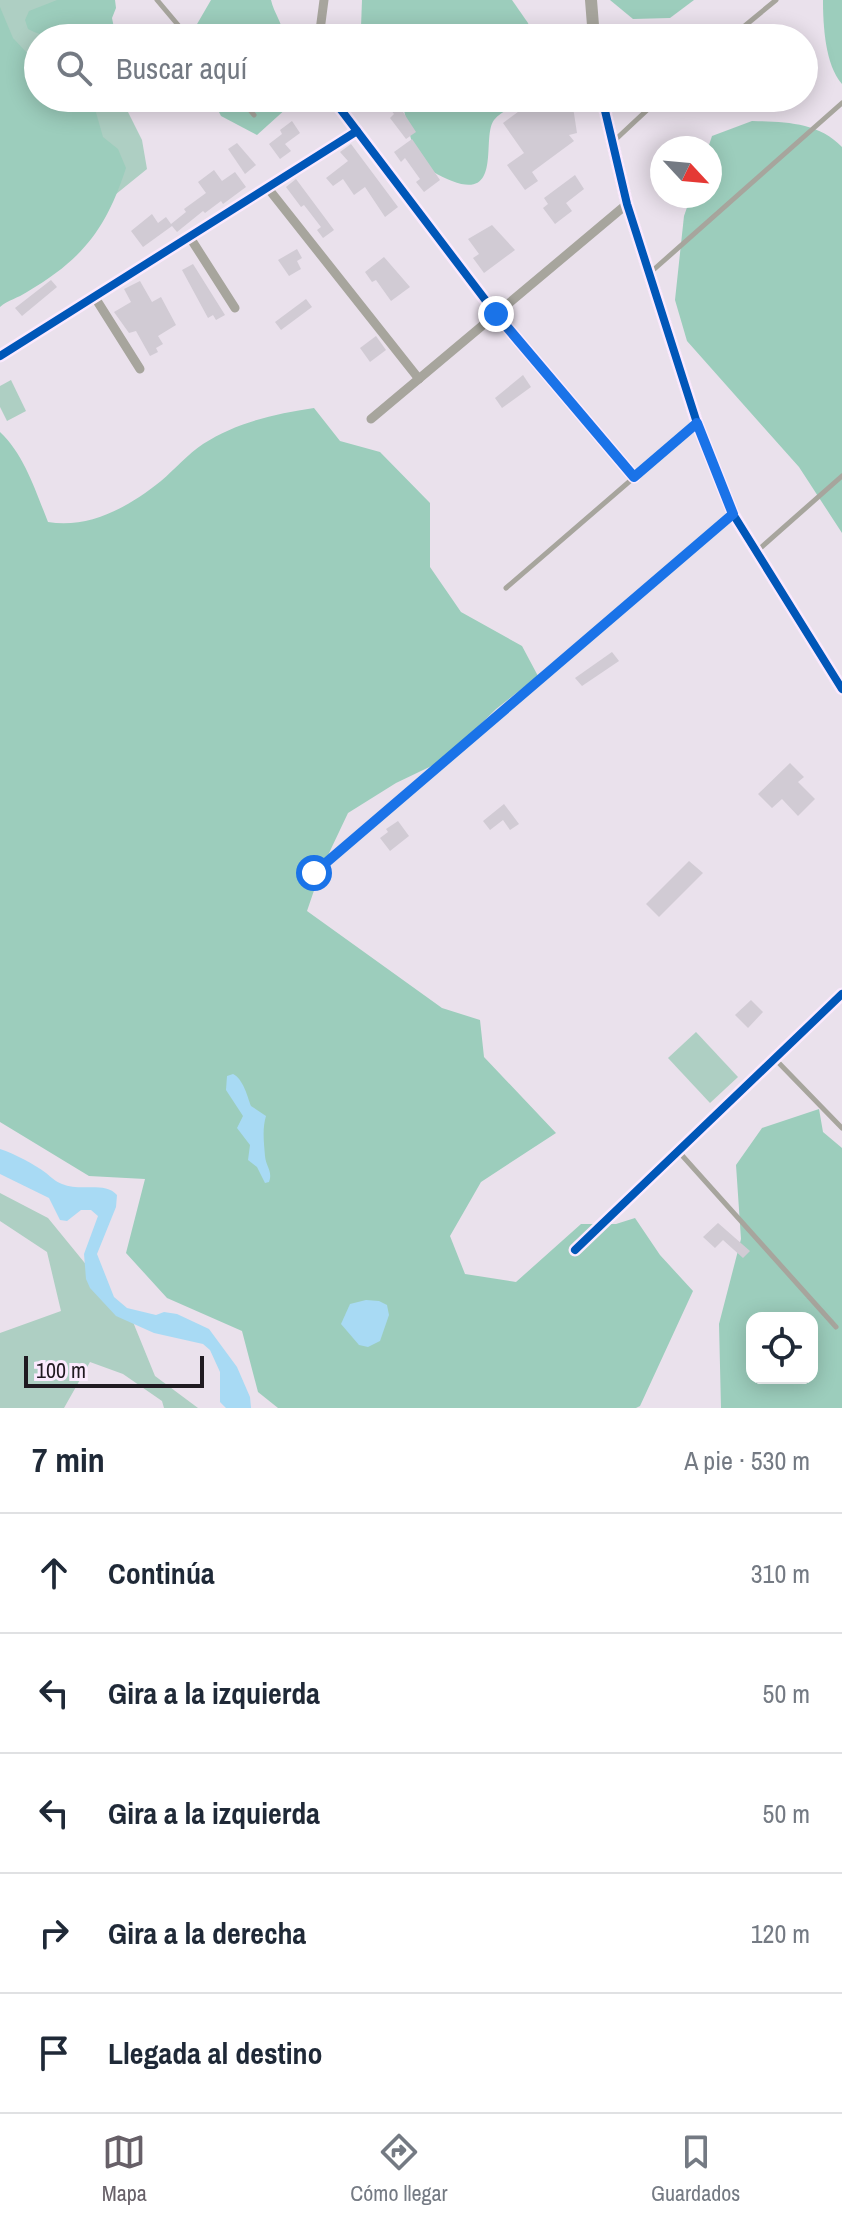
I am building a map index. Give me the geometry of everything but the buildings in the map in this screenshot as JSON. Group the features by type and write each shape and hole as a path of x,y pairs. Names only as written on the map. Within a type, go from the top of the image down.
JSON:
{"street":[{"path":"321,24 324,0"},
{"path":"591,0 593,24"},
{"path":"343,112 496,314 634,477"},
{"path":"605,112 627,204 649,273 697,423 733,514 837,672 842,689"},
{"path":"0,356 357,131"},
{"path":"267,187 419,379"},
{"path":"371,419 627,204"},
{"path":"189,236 235,308"},
{"path":"94,296 140,369"},
{"path":"575,1250 842,994"}],"lane":[{"path":"157,0 177,24"},
{"path":"747,24 776,0"},
{"path":"649,273 842,103"},
{"path":"611,144 645,112"},
{"path":"506,588 697,423"},
{"path":"757,551 842,476"},
{"path":"314,873 733,514"},
{"path":"775,1059 842,1128"},
{"path":"678,1151 836,1327"}],"green space":[{"path":"0,0 67,0 83,24 24,24 24,112 128,112 142,140 147,169 0,288"},
{"path":"57,0 115,0 116,8 113,24 26,24 29,11"},
{"path":"211,0 271,0 280,24 197,24"},
{"path":"362,0 512,0 528,24 361,24"},
{"path":"610,0 694,0 670,18 633,19"},
{"path":"823,0 842,0 842,84 829,56"},
{"path":"0,7 13,38 24,50 24,112 96,112 103,137 118,149 126,168 101,225 78,254 47,280 0,307"},
{"path":"219,112 282,112 257,135"},
{"path":"404,112 503,112 491,128 487,164 478,182 468,185 442,177 421,161 412,143"},
{"path":"752,121 789,123 812,128 842,147 842,533 799,467 687,341 675,300 684,216 687,208 722,208 722,136 712,136"},
{"path":"11,380 26,411 7,421 0,407 0,386"},
{"path":"314,408 340,441 380,452 430,503 430,567 461,612 522,646 538,676 496,709 444,760 396,783 348,813 321,870 307,911 442,1008 480,1020 484,1057 556,1133 481,1182 450,1236 465,1274 516,1282 581,1224 616,1224 635,1218 660,1255 693,1291 640,1406 636,1408 278,1408 258,1392 242,1331 167,1298 126,1253 145,1179 89,1176 0,1122 0,432 23,462 48,522 78,522 108,514 136,499 216,436 271,416"},
{"path":"696,1032 738,1077 710,1103 668,1058"},
{"path":"819,1109 823,1132 842,1148 842,1408 721,1408 719,1324 741,1239 736,1165 762,1128"},
{"path":"0,1193 48,1218 133,1322 155,1376 198,1408 164,1408 162,1401 123,1374 90,1362 64,1408 0,1408 0,1333 61,1311 47,1252 0,1221"}],"water":[{"path":"233,1074 242,1083 251,1106 266,1116 264,1141 269,1182 265,1183 257,1167 248,1160 250,1145 237,1128 243,1116 226,1090 227,1076"},
{"path":"0,1149 30,1163 62,1184 106,1188 117,1195 116,1207 97,1254 114,1297 127,1308 156,1315 164,1312 177,1314 209,1329 237,1367 250,1397 251,1408 226,1408 220,1402 220,1372 210,1350 203,1344 154,1333 116,1316 90,1288 86,1279 84,1254 98,1216 91,1210 81,1210 67,1221 60,1220 49,1198 0,1174"},
{"path":"366,1300 387,1305 389,1315 380,1341 368,1347 359,1345 341,1324 350,1304"}],"cycle path":[{"path":"343,112 496,314 634,477"},
{"path":"605,112 627,204 697,423 733,514 842,689"},
{"path":"0,356 357,131"},
{"path":"575,1250 842,994"}],"route":[{"path":"314,873 733,514 697,423 634,477 496,314"}]}
